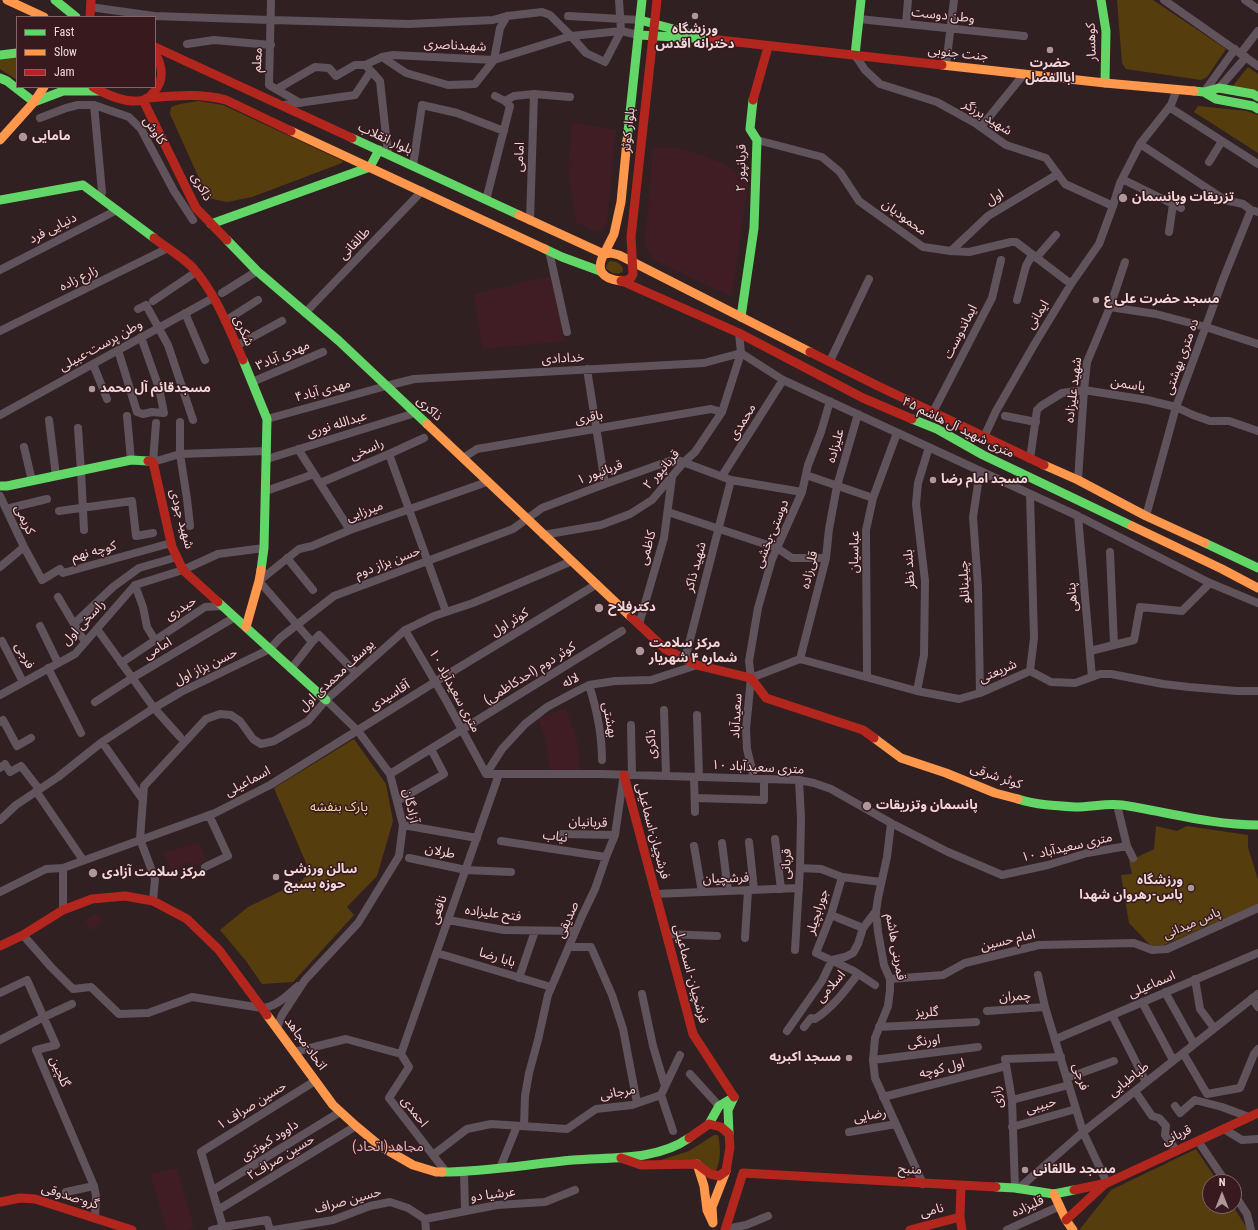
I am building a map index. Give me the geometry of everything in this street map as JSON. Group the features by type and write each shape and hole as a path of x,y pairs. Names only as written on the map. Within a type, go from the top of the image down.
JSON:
{"main road":[{"path":"7,0 42,16"},
{"path":"55,0 75,16"},
{"name":"بلوار کوثر","path":"604,254 614,234 621,202 642,0"},
{"name":"بلوار کوثر","path":"632,263 630,237 639,169 657,0"},
{"path":"855,55 861,0"},
{"name":"کوهسار","path":"1103,1 1108,50 1105,83"},
{"path":"90,16 91,4"},
{"path":"640,20 710,39"},
{"path":"639,35 710,39"},
{"name":"جنت جنوبی","path":"710,39 768,47 855,55 1105,83 1204,92 1219,88 1253,94 1258,97"},
{"name":"بلوار انقلاب","path":"156,47 283,105 530,221 600,271"},
{"name":"قربانپور ۲","path":"741,317 754,228 757,140 750,129 752,104 768,47"},
{"path":"0,55 16,54"},
{"path":"145,99 157,90 161,82 163,73 161,64 156,55"},
{"path":"0,78 7,81 34,102"},
{"path":"0,140 34,102 43,88"},
{"name":"بلوار انقلاب","path":"34,102 63,91 96,89 130,100 179,95 203,95 220,98 549,251 569,249 604,254"},
{"name":"جنت جنوبی","path":"1204,92 1216,99 1253,106 1258,109"},
{"name":"ذاکری","path":"145,99 196,208 257,271 338,341 665,649 697,665 751,678"},
{"path":"211,224 370,167 384,152"},
{"path":"625,168 639,169"},
{"name":"شکری","path":"0,200 83,185 192,267 205,284 225,321 252,382 266,419 267,455 264,548 259,581 246,627"},
{"path":"610,253 632,263 634,269 633,276 624,282 615,281 605,276 600,271 599,264 604,254 610,253"},
{"name":"۴۵ متری شهید آل هاشم","path":"632,263 878,386 1030,459 1078,480 1146,516 1258,568"},
{"name":"۴۵ متری شهید آل هاشم","path":"624,282 738,333 863,398 937,430 990,458 1222,569 1258,588"},
{"path":"0,486 8,486 131,460 154,462"},
{"name":"شهید جودی","path":"154,462 172,547 183,570 326,700"},
{"name":"کوثر شرقی","path":"751,678 766,698 863,730 901,758 946,773 995,793 1031,803 1076,807 1117,805 1182,817 1242,825 1258,825"},
{"name":"فرشچیان-اسماعیلی","path":"628,775 655,894"},
{"name":"فرشچیان- اسماعیلی","path":"655,894 693,1034 734,1097"},
{"name":"اتحاد-مجاهد","path":"0,946 23,935 62,910 92,899 125,896 153,901 188,918 219,950 333,1105 380,1146 413,1165 436,1172 464,1172 574,1160 621,1158"},
{"path":"621,1158 662,1151 686,1140 709,1124 719,1106 734,1097"},
{"path":"714,1227 712,1207 726,1171 730,1147 728,1110 734,1097"},
{"name":"قربانی","path":"1107,1182 1258,1113"},
{"path":"709,1124 721,1127 729,1134"},
{"path":"621,1158 641,1164 697,1164 710,1174 719,1176 726,1171"},
{"path":"697,1164 704,1186 707,1210 714,1227"},
{"name":"منبح","path":"726,1230 743,1173 1016,1188 1054,1194 1107,1182"},
{"path":"1066,1220 1107,1182"},
{"path":"961,1186 960,1217 962,1230"},
{"path":"1054,1194 1066,1220 1073,1230"},
{"name":"گرو-صدوقی","path":"0,1202 20,1198 35,1199 127,1229"},
{"name":"نامی","path":"910,1230 960,1217"}],"street":[{"name":"معلم","path":"271,0 269,84 277,89"},
{"path":"156,16 409,24 493,20 507,16 542,12 550,15 586,53 604,62 621,32 620,0"},
{"path":"906,24 908,0"},
{"path":"946,65 954,0"},
{"path":"1165,0 1258,66"},
{"path":"1245,0 1258,9"},
{"path":"91,4 154,16"},
{"path":"283,105 355,95 368,68 382,57 406,73 448,85 475,84 494,60 500,28 507,16"},
{"path":"568,16 640,20"},
{"name":"وطن دوست","path":"859,18 1024,36"},
{"path":"1204,92 1258,31"},
{"name":"شهید‌ناصری","path":"382,57 393,55 494,60 571,36 621,32 639,35"},
{"path":"187,44 214,40 271,45"},
{"path":"1219,88 1240,53"},
{"name":"شهید برزگر","path":"855,55 865,70 880,84 937,102 981,127 1006,145 1046,158 1065,184 1113,206"},
{"path":"300,103 277,89 315,67 329,68 336,76 355,65 368,68 380,81 384,152"},
{"path":"981,127 1024,74"},
{"path":"1113,206 1122,179 1140,144 1169,107 1178,89"},
{"path":"505,101 514,96 534,94 570,97"},
{"name":"امامی","path":"530,221 534,94"},
{"path":"486,200 510,106 505,101 495,96"},
{"name":"کاوش","path":"40,118 78,105 94,105 129,118 140,129 174,191 193,220"},
{"path":"94,105 102,192 100,198"},
{"path":"413,166 422,105 457,113 504,131"},
{"path":"1169,107 1258,164"},
{"name":"محمودیان","path":"757,140 822,156 840,172 859,201 923,247 969,252 1016,242 1071,284"},
{"path":"1209,162 1222,141"},
{"path":"1140,144 1225,200 1243,204 1255,211"},
{"name":"اول","path":"951,251 988,216 1058,174"},
{"path":"1122,179 1181,208"},
{"name":"طالقانی","path":"305,313 422,191"},
{"path":"1169,232 1173,204"},
{"name":"ایمانی","path":"984,437 1011,384 1071,284 1099,244 1113,206"},
{"name":"دنیایی فرد","path":"0,270 117,210"},
{"name":"ده متری بهشتی","path":"1146,516 1176,407 1224,277 1255,211"},
{"path":"1016,300 1026,266 1034,256 1056,235"},
{"name":"زارع زاده","path":"0,331 168,248"},
{"path":"549,251 567,332"},
{"name":"ایماندوست","path":"933,412 992,298 1001,260"},
{"name":"شهید علیزاده","path":"1078,480 1084,390 1088,362 1110,307 1125,262"},
{"path":"222,293 257,271"},
{"path":"153,301 196,272"},
{"path":"830,361 869,279"},
{"name":"وطن پرست-عبیلی","path":"0,415 213,298"},
{"path":"225,321 258,300"},
{"path":"138,309 146,305 168,345 193,420"},
{"path":"1110,307 1156,314 1206,327 1258,344"},
{"path":"185,313 205,360"},
{"path":"236,346 282,321"},
{"path":"738,333 741,353 783,380 1078,516 1210,583 1258,603"},
{"path":"118,350 137,412 143,414 152,412 164,413 159,388 141,337"},
{"name":"مهدی آباد۳","path":"252,382 323,352"},
{"name":"خدادادی","path":"386,386 414,380 704,363 741,353"},
{"name":"قربانپور ۲","path":"543,535 601,525 630,514 652,500 694,452 722,412 741,353"},
{"path":"93,364 107,399"},
{"path":"587,370 605,484"},
{"name":"محمدی","path":"722,476 783,380"},
{"name":"مهدی آباد۴","path":"266,419 386,386"},
{"name":"یاسمن","path":"1030,459 1037,410 1062,393 1084,390 1135,397 1176,407 1193,416 1210,421 1229,422 1258,431"},
{"name":"دوستی-بخشی","path":"751,678 748,661 758,608 772,559 802,492 808,465 821,432 830,401"},
{"name":"باقری","path":"463,458 477,449 711,409 722,412"},
{"name":"عبدالله نوری","path":"154,462 180,454 267,455 298,449 415,413"},
{"name":"علیزاده","path":"837,486 858,414"},
{"path":"127,416 131,460"},
{"path":"1004,416 1036,422"},
{"path":"49,420 56,476"},
{"path":"180,422 180,454 190,526"},
{"path":"154,462 156,423"},
{"path":"78,428 82,471 84,530"},
{"name":"عباسیان","path":"867,676 866,530 873,498 897,433"},
{"name":"راسخی","path":"320,484 424,438"},
{"path":"24,447 32,481"},
{"name":"بلند نظر","path":"918,692 924,655 925,581 916,504 918,484 929,447"},
{"path":"298,449 350,530"},
{"path":"389,454 446,612"},
{"name":"قربانپور ۱","path":"527,519 542,508 605,484 675,459 684,462"},
{"path":"684,462 731,480 802,492"},
{"name":"چیلینانلو","path":"980,471 973,517 978,586 980,693"},
{"path":"266,491 314,474"},
{"path":"806,475 873,498"},
{"name":"کاظمی","path":"639,624 664,538 673,476"},
{"name":"شهید ذاکر","path":"685,659 731,480"},
{"name":"میرزایی","path":"259,581 298,549 312,546 350,530 487,482"},
{"name":"قلی‌زاده","path":"800,659 826,558 829,529 837,486"},
{"path":"1030,494 1034,638 1030,671"},
{"name":"کریمی","path":"0,496 24,547 0,567"},
{"path":"6,509 47,499"},
{"path":"59,512 132,502 136,536 153,533"},
{"path":"668,512 777,548 792,558 826,558"},
{"name":"پناهی","path":"1078,516 1092,677"},
{"name":"حسن بزاز دوم","path":"270,650 280,638 334,596 513,529 527,519"},
{"name":"کوچه نهم","path":"24,547 42,580 60,569 63,573 172,543"},
{"path":"135,585 183,570 218,554 264,548"},
{"path":"1110,552 1114,645"},
{"path":"74,624 113,587 139,568 177,557"},
{"path":"287,558 313,590"},
{"name":"یوسف محمدی اول","path":"153,901 155,879 140,839 144,786 206,719 220,714 231,715 240,721 253,739 261,744 274,741 308,721 326,700 405,630 434,616 473,603 572,561"},
{"path":"259,581 312,642"},
{"path":"1090,651 1134,640 1140,607 1182,611 1210,583"},
{"name":"کوثر اول","path":"435,682 597,584"},
{"name":"راسخی اول","path":"0,695 75,654 135,585"},
{"name":"حیدری","path":"135,585 143,607 147,627 155,640"},
{"path":"58,597 85,642"},
{"name":"حیدری","path":"122,663 205,607 222,606"},
{"name":"امامی","path":"95,702 132,678 235,617"},
{"path":"40,626 58,663"},
{"path":"97,629 154,708 180,737"},
{"name":"۱۰ متری سعیدآباد","path":"405,630 486,774 628,775 799,780 814,783 831,790 948,852 1002,875 1048,865 1086,853 1127,846 1117,805"},
{"name":"کوثر دوم (احدکاظمی)","path":"390,774 622,631"},
{"path":"291,669 319,635 356,673"},
{"name":"فرجی","path":"2,641 23,682"},
{"name":"حسن بزاز اول","path":"0,820 16,805 58,777 102,742 154,708 181,692 270,650"},
{"path":"751,678 800,659"},
{"name":"شریعتی","path":"800,659 867,676 918,692 959,700 980,693 1030,671 1051,682 1075,683 1100,674 1111,674 1163,684 1238,691 1258,691"},
{"name":"لاله","path":"486,774 502,749 525,724 547,707 589,685 615,681 651,680 697,665"},
{"path":"48,668 81,732"},
{"name":"سعیدآباد","path":"751,678 746,729 747,749 754,778"},
{"name":"آقاسیدی","path":"358,731 435,682"},
{"name":"بهشتی","path":"589,685 599,723 602,742 602,760"},
{"name":"آزادگان","path":"305,980 358,923 399,856 403,825 390,774 358,731 326,700"},
{"name":"ذاکری","path":"664,710 666,776"},
{"path":"695,812 697,777 697,715"},
{"path":"0,722 3,720 17,746 31,738"},
{"name":"صدیقی","path":"520,1126 529,1073 551,987 595,889 615,835 628,775 631,725"},
{"name":"اسماعیلی","path":"0,892 46,869 63,868 209,815 270,785 358,731"},
{"path":"102,742 143,800"},
{"path":"397,801 444,774 431,749"},
{"path":"0,768 5,764 10,772 21,766 83,860"},
{"name":"نافعی","path":"401,1054 499,774"},
{"path":"695,798 764,800 764,779"},
{"name":"قربانی","path":"795,950 800,868 801,818 799,780"},
{"path":"205,867 228,856 209,815"},
{"name":"قمربنی هاشم","path":"891,823 887,857 876,911 884,965 890,979 890,990 888,1006 875,1038 873,1060 875,1078 923,1184"},
{"path":"403,825 477,838"},
{"name":"قربانیان","path":"561,834 615,835"},
{"path":"775,839 781,889"},
{"name":"نیاب","path":"501,842 606,857"},
{"path":"745,938 751,890 749,842"},
{"path":"722,843 728,891"},
{"path":"694,846 702,892"},
{"path":"1127,846 1133,858"},
{"name":"طرلان","path":"409,858 466,870"},
{"path":"62,910 63,868"},
{"path":"800,868 821,869 842,877 881,882"},
{"path":"466,870 511,872"},
{"name":"جورابچیلر","path":"816,953 831,915 842,877"},
{"name":"فرشچیان","path":"655,894 799,888"},
{"name":"پاس میدانی","path":"1134,943 1152,950 1167,949 1258,908"},
{"path":"787,1031 822,981 832,960 845,957 853,953 858,944 863,928 876,911"},
{"path":"831,915 863,928"},
{"name":"فتح علیزاده","path":"448,920 504,930 576,931"},
{"path":"519,978 535,931"},
{"path":"666,934 717,936"},
{"path":"23,935 73,989 91,988 119,1014 148,1013 192,997 262,1008 271,1007 305,980"},
{"name":"امام حسین","path":"890,979 943,975 965,963 1039,945 1134,943"},
{"path":"569,947 591,947 612,995 624,1033 637,1103"},
{"name":"اسماعیلی","path":"1056,1039 1258,952"},
{"name":"بابا رضا","path":"436,953 551,987"},
{"name":"اسلامی","path":"816,953 858,974 875,985"},
{"name":"اسلامی","path":"804,1027 811,1018 815,1019 827,1011 837,1001 858,974"},
{"name":"فرجی","path":"1038,976 1045,1007 1056,1039 1083,1132 1107,1182"},
{"path":"1195,979 1200,1009 1214,1028"},
{"name":"گلچین","path":"0,993 27,980 56,1044 36,1050 94,1186 96,1196 95,1218"},
{"path":"277,1028 282,1015 305,980"},
{"path":"1166,992 1194,1044"},
{"path":"642,994 652,1046 665,1086"},
{"path":"1255,996 1258,1008"},
{"name":"طباطبایی","path":"1016,1188 1083,1132 1255,996"},
{"path":"1142,1002 1173,1060"},
{"path":"0,1040 72,1004"},
{"name":"چمران","path":"987,1011 1045,1007"},
{"path":"1112,1015 1146,1082"},
{"name":"گلریز","path":"879,1027 976,1022"},
{"path":"294,1052 346,1039 401,1054"},
{"name":"اورنگی","path":"873,1060 978,1047"},
{"path":"1182,1053 1207,1094 1240,1088 1254,1054 1258,1049"},
{"name":"احمدی","path":"401,1054 409,1067 389,1098 446,1172"},
{"path":"672,1131 661,1095 680,1055"},
{"path":"1006,1066 1005,1059 1061,1057"},
{"path":"1012,1100 1068,1081 1114,1061"},
{"name":"اول کوچه","path":"883,1097 1006,1066"},
{"name":"رازی","path":"1006,1066 1012,1100 1012,1127 1016,1188"},
{"path":"690,1074 719,1106"},
{"name":"حسین صراف ۱","path":"213,1190 201,1152 315,1081"},
{"path":"1135,1091 1152,1116 1159,1118 1166,1126 1165,1135 1177,1151"},
{"name":"مرجانی","path":"433,1155 467,1129 491,1124 567,1129 596,1109 637,1103 661,1095"},
{"path":"1175,1106 1180,1113 1195,1100 1222,1107 1249,1117"},
{"name":"حبیبی","path":"1012,1127 1076,1109"},
{"name":"داوود کبوتری","path":"213,1190 340,1112"},
{"name":"رضایی","path":"849,1132 896,1124"},
{"name":"حسین صراف۲","path":"218,1210 356,1126"},
{"path":"500,1168 520,1126"},
{"path":"1224,1129 1242,1140 1258,1139"},
{"path":"1198,1141 1221,1174"},
{"path":"464,1172 465,1211"},
{"path":"66,1192 94,1186"},
{"path":"213,1190 223,1227"},
{"name":"عرشیا دو","path":"424,1219 497,1205 545,1202 575,1190"},
{"name":"حسین صراف","path":"274,1230 333,1220 370,1206 390,1202 408,1208 424,1219"},
{"name":"قلیزاده","path":"1007,1230 1060,1206"},
{"path":"1242,1206 1247,1214 1250,1230"},
{"path":"726,1230 747,1228 768,1216"},
{"path":"424,1219 426,1230"},
{"path":"212,1230 267,1220 270,1230"}],"shaded area":[{"path":"572,122 616,130 607,223 602,231 593,230 576,223 568,169"},
{"path":"653,148 677,148 701,155 727,165 748,184 732,297 658,262 647,250 645,243"},
{"path":"550,276 566,341 482,349 474,294"},
{"path":"566,708 577,740 580,772 550,771 545,738 538,719"},
{"path":"199,842 206,860 193,866 191,862 171,870 164,853"},
{"path":"98,914 103,921 91,931 85,919"},
{"path":"177,1168 194,1228 187,1230 167,1230 150,1174"}],"green space":[{"path":"1117,0 1153,0 1226,49 1207,77 1201,80 1126,69 1122,63"},
{"path":"16,58 16,79 0,69 0,59"},
{"path":"1248,67 1258,74 1258,93 1231,88"},
{"path":"199,101 223,105 343,161 342,163 252,197 227,202 208,198 170,114 171,107"},
{"path":"1198,106 1247,111 1258,115 1258,153 1194,112"},
{"path":"610,261 619,263 622,266 623,271 616,274 608,270 606,268"},
{"name":"پارک بنفشه","path":"354,739 386,784 393,821 377,876 347,907 354,915 293,982 262,984 246,961 220,930 248,907 302,881 309,870 274,788"},
{"name":"ورزشگاه پاس-رهروان شهدا","path":"1156,826 1177,831 1187,826 1248,835 1248,847 1258,880 1258,904 1164,945 1151,946 1129,923 1121,875 1132,874 1129,861 1154,849"},
{"path":"714,1135 718,1135 720,1145 719,1159 715,1173 655,1162 689,1151"},
{"path":"1196,1149 1213,1174 1202,1174 1202,1214 1238,1214 1248,1230 1081,1230 1080,1229 1111,1190"}],"traffic: fast":[{"path":"55,0 75,16"},
{"path":"627,141 642,0"},
{"path":"855,55 861,0"},
{"path":"1101,0 1106,31 1105,83"},
{"path":"639,35 710,39 640,20"},
{"path":"0,55 16,53"},
{"path":"0,78 7,81 34,102"},
{"path":"1194,91 1204,92 1219,88 1253,94 1258,97"},
{"path":"34,102 63,91 99,91"},
{"path":"1204,92 1216,99 1253,106 1258,109"},
{"path":"741,317 754,228 757,140 750,129 753,100"},
{"path":"352,138 519,215"},
{"path":"211,224 370,167 379,150"},
{"path":"0,200 83,185 154,238"},
{"path":"227,240 257,271 339,341 427,424"},
{"path":"545,249 600,271"},
{"path":"243,360 267,419 264,548 261,570"},
{"path":"912,419 937,429 983,455 1132,526"},
{"path":"0,486 7,486 131,460 148,461"},
{"path":"1205,543 1258,568"},
{"path":"218,602 326,700"},
{"path":"1018,799 1039,804 1069,807 1111,804 1122,805 1207,821 1258,825"},
{"path":"709,1124 719,1106 734,1097 728,1110 729,1134"},
{"path":"442,1172 458,1172 648,1154 662,1151 689,1138"},
{"path":"996,1187 1015,1188 1054,1194 1074,1190"}],"traffic: slow":[{"path":"7,0 42,16"},
{"path":"942,65 1194,91"},
{"path":"0,140 34,102 43,88"},
{"path":"291,131 545,249"},
{"path":"519,215 604,254 614,234 621,202 627,141"},
{"path":"621,281 609,278 602,273 600,265 604,254 611,253 619,255 810,352"},
{"path":"427,424 631,617"},
{"path":"1044,465 1078,480 1146,516 1205,543"},
{"path":"1132,526 1258,588"},
{"path":"246,627 261,570"},
{"path":"874,738 901,758 946,773 995,793 1018,799"},
{"path":"267,1015 333,1105 356,1126 380,1146 413,1165 436,1172 442,1172"},
{"path":"697,1164 704,1186 707,1210 713,1223 712,1207 726,1171"},
{"path":"1054,1194 1066,1220 1073,1230"}],"traffic: jam":[{"path":"90,16 91,0"},
{"path":"621,281 628,280 633,274 631,237 657,0"},
{"path":"710,39 942,65"},
{"path":"156,47 352,138"},
{"path":"753,100 768,47"},
{"path":"95,88 111,96 125,100 138,101 147,99 160,83 162,73 160,63 156,55"},
{"path":"147,98 206,96 226,100 291,131"},
{"path":"143,100 196,208 227,240"},
{"path":"154,238 180,256 201,278 215,300 243,360"},
{"path":"624,282 739,333 863,398 912,419"},
{"path":"810,352 1044,465"},
{"path":"148,461 153,462 172,547 183,570 218,602"},
{"path":"631,617 665,649 697,665 751,678 766,698 863,730 874,738"},
{"path":"624,775 693,1034 734,1097"},
{"path":"0,946 23,935 63,910 92,899 125,896 153,901 187,919 219,950 267,1015"},
{"path":"1074,1190 1107,1183 1258,1113"},
{"path":"621,1158 641,1165 697,1164 710,1174 719,1176 726,1171 730,1147 729,1134 721,1127 709,1124 689,1138"},
{"path":"725,1230 743,1173 996,1187"},
{"path":"1066,1220 1106,1183"},
{"path":"961,1186 960,1217 962,1230"},
{"path":"0,1202 20,1198 35,1199 132,1230"},
{"path":"910,1230 960,1217"}],"place":[{"name":"ورزشگاه دخترانه اقدس","path":"695,16"},
{"name":"حضرت اباالفضل","path":"1050,50"},
{"name":"مامایی","path":"23,137"},
{"name":"تزریقات وپانسمان","path":"1123,198"},
{"name":"مسجد حضرت علی ع","path":"1096,300"},
{"name":"مسجدقائم آل محمد","path":"92,389"},
{"name":"مسجد امام رضا","path":"933,480"},
{"name":"دکترفلاح","path":"599,608"},
{"name":"مرکز سلامت شماره ۴ شهریار","path":"640,651"},
{"name":"پانسمان وتزریقات","path":"867,806"},
{"name":"مرکز سلامت آزادی","path":"93,873"},
{"name":"سالن ورزشی حوزه بسیج","path":"276,877"},
{"name":"ورزشگاه پاس-رهروان شهدا","path":"1191,888"},
{"name":"مسجد اکبریه","path":"849,1058"},
{"name":"مسجد طالقانی","path":"1025,1170"}],"district":[{"name":"مجاهد(اتحاد)","path":"388,1147"}]}
